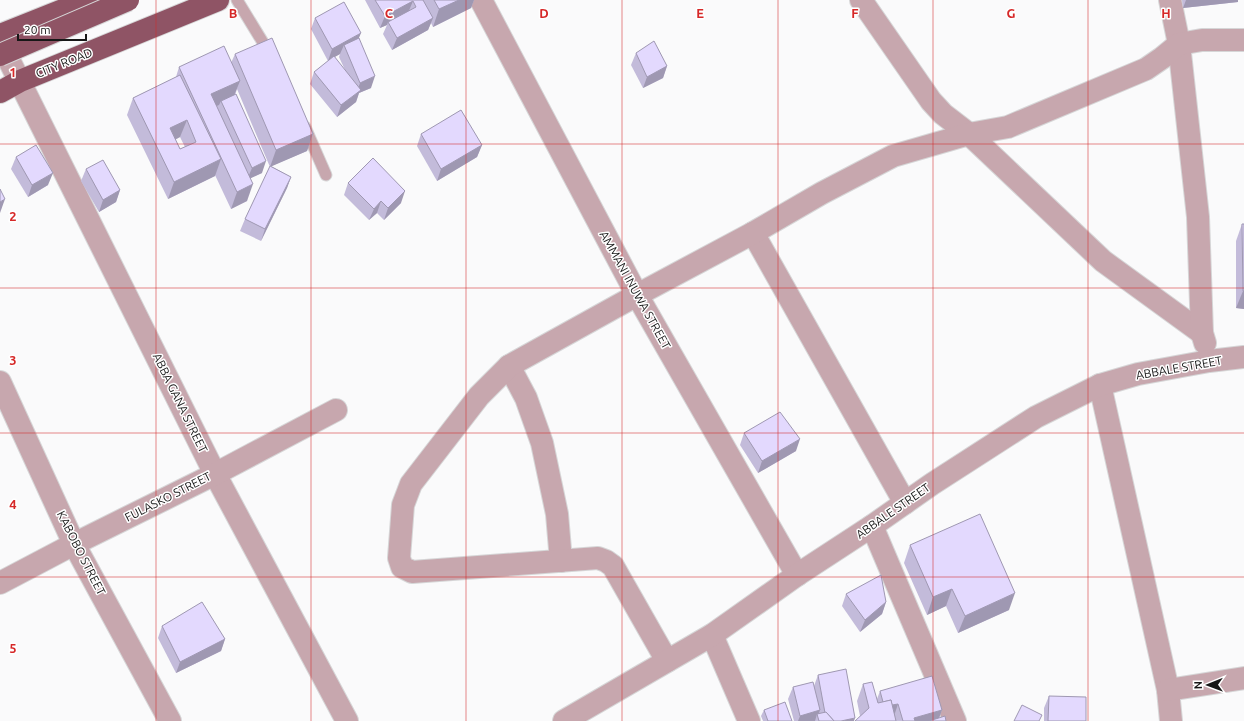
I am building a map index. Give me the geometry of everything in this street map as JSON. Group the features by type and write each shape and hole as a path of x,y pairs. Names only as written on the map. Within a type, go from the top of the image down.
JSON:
{"highway":[{"path":"0,35 88,0"},
{"path":"0,55 128,0"},
{"name":"CITY ROAD","path":"0,92 20,81 218,0"}],"street":[{"name":"AMMANI INUWA STREET","path":"481,0 637,295 797,575"},
{"path":"861,0 931,101 943,114 969,134 1103,261 1202,333"},
{"path":"1170,0 1179,44 1198,218 1202,333 1209,361"},
{"path":"667,661 613,566 598,558 561,562 412,572 402,567 399,558 403,506 411,484 479,396 509,366 753,233 822,193 893,156 969,134 1008,127 1146,69 1179,44 1202,40 1244,40"},
{"name":"ABBA GANA STREET","path":"0,42 215,474 347,721"},
{"path":"753,233 905,503"},
{"name":"ABBALE STREET","path":"564,721 712,635 797,575 872,526 932,484 1036,417 1100,385 1138,374 1209,361 1243,363"},
{"path":"509,366 526,398 542,443 557,514 561,562"},
{"name":"KABOBO STREET","path":"0,382 74,544 170,721"},
{"path":"1100,385 1168,690 1171,721"},
{"name":"FULASKO STREET","path":"0,583 74,544 215,474 336,410"},
{"path":"872,526 955,721"},
{"path":"712,635 749,721"},
{"path":"1168,690 1244,678"}],"lane":[{"path":"237,0 276,65"},
{"path":"301,120 326,175"}],"building":[{"path":"375,0 423,0 433,18 397,38 388,22 416,7 413,1 385,16"},
{"path":"434,0 459,0 439,9"},
{"path":"344,2 361,33 332,49 315,18"},
{"path":"272,38 313,134 276,150 235,54"},
{"path":"359,38 375,76 360,83 344,45"},
{"path":"654,41 667,66 647,77 636,53"},
{"path":"224,46 240,81 211,94 253,184 237,192 179,67"},
{"path":"334,56 361,90 341,105 314,72"},
{"path":"180,75 221,159 174,182 133,98","holes":["187,120 196,142 180,149 170,128"]},
{"path":"236,94 266,161 252,168 221,101"},
{"path":"461,110 482,145 441,169 421,134"},
{"path":"36,145 53,173 32,185 16,157"},
{"path":"373,158 405,191 388,208 381,201 374,209 348,183"},
{"path":"103,160 120,190 103,200 86,169"},
{"path":"270,166 291,177 265,229 245,219"},
{"path":"0,189 5,199 0,202"},
{"path":"1242,224 1244,224 1244,291 1243,291"},
{"path":"780,412 800,439 762,461 744,433"},
{"path":"980,514 1015,593 965,616 952,589 933,597 910,545"},
{"path":"881,575 886,602 865,620 846,594"},
{"path":"202,602 225,639 180,662 162,626"},
{"path":"846,669 855,718 834,721 826,712 825,713 818,675"},
{"path":"932,676 942,710 914,718 915,721 903,721 898,704 892,705 891,700 883,702 880,691"},
{"path":"813,682 820,710 800,716 793,687"},
{"path":"872,682 878,703 891,700 896,721 855,721 869,708 863,684"},
{"path":"1049,696 1086,697 1086,721 1048,721"},
{"path":"785,702 792,721 768,721 764,710"},
{"path":"1022,705 1042,715 1039,721 1014,721"},
{"path":"826,712 834,721 819,721 817,714"},
{"path":"945,716 946,721 929,721"}]}
